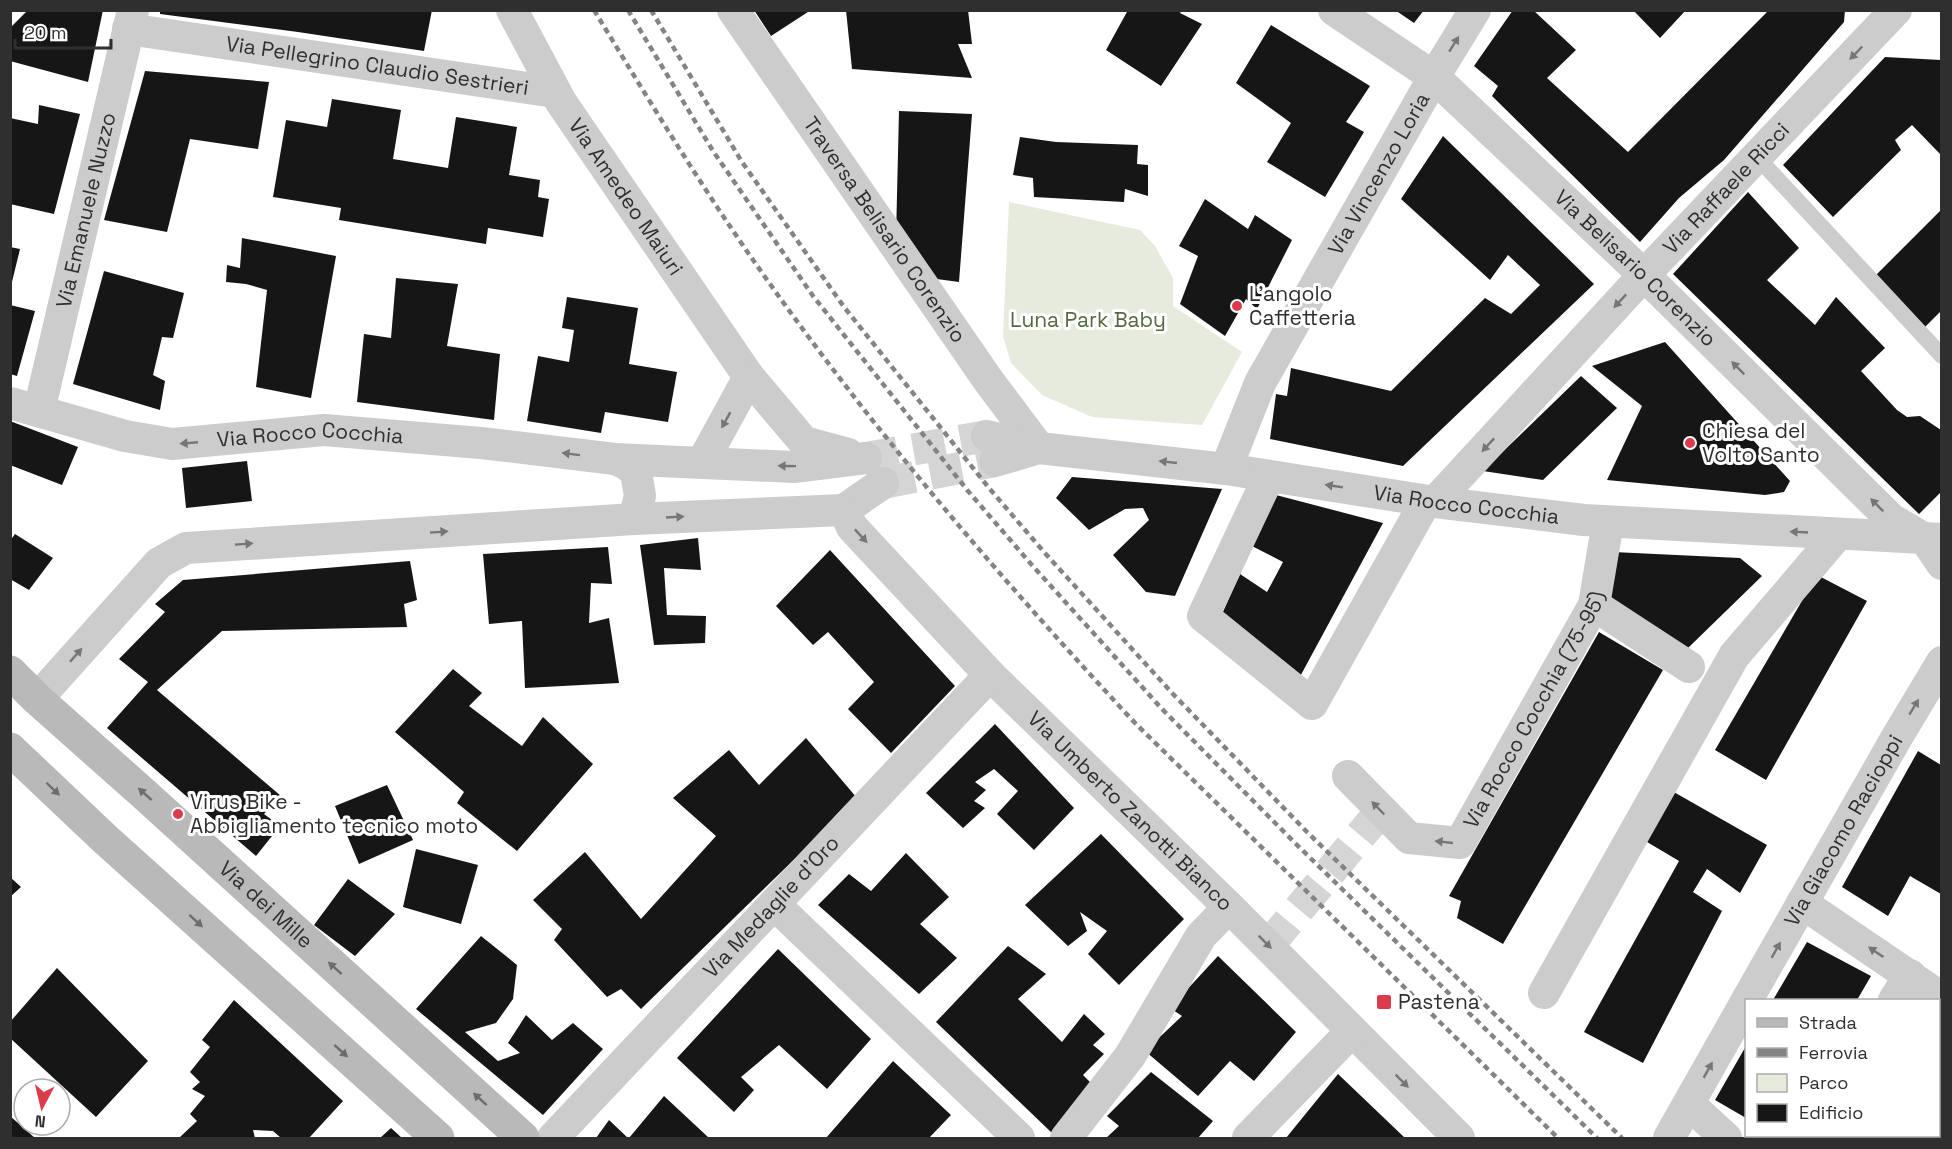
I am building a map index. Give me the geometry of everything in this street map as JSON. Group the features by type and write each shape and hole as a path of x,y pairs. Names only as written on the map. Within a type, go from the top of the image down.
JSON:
{"street":[{"name":"Via Amedeo Maiuri","path":"512,10 555,92 749,377 804,442 875,470"},
{"name":"Traversa Belisario Corenzio","path":"733,10 988,380 1039,448"},
{"name":"Via Belisario Corenzio","path":"1334,10 1434,77 1644,275 1891,519 1936,547"},
{"name":"Via Vincenzo Loria","path":"1226,469 1260,383 1434,77 1475,10"},
{"name":"Via Raffaele Ricci","path":"1269,476 1203,615 1312,704 1431,502 1896,10"},
{"name":"Via Pellegrino Claudio Sestrieri","path":"130,20 555,92"},
{"name":"Via Emanuele Nuzzo","path":"25,407 130,20"},
{"path":"702,463 749,377"},
{"name":"Via Rocco Cocchia","path":"25,407 125,436 172,444 324,430 481,443 615,459 875,470"},
{"name":"Via Rocco Cocchia","path":"991,449 1039,448 1226,469 1431,502 1608,522 1838,534 1936,547"},
{"path":"615,459 636,472 640,496 634,519"},
{"path":"37,699 159,563 186,548 634,519 844,510 875,470"},
{"name":"Via Umberto Zanotti Bianco","path":"844,510 852,527 990,675 1229,907 1459,1138"},
{"name":"Via Rocco Cocchia (75-95)","path":"1348,776 1409,838 1460,843 1594,605 1608,522"},
{"path":"1544,993 1734,656 1838,534"},
{"path":"1594,605 1689,667"},
{"name":"Via Giacomo Racioppi","path":"1748,999 1941,662"},
{"name":"Via dei Mille","path":"10,672 37,699 523,1138"},
{"name":"Via Medaglie d'Oro","path":"553,1138 990,675"},
{"path":"10,749 105,839 438,1138"},
{"path":"1803,903 1901,988 1941,998"},
{"path":"774,904 1019,1138"},
{"path":"1066,1138 1130,1056 1201,936 1229,907"},
{"name":"Via Giacomo Racioppi","path":"1669,1138 1745,1005"},
{"path":"1248,1138 1352,1031"},
{"path":"1689,1104 1726,1138"}],"lane":[{"path":"1757,157 1941,356"}],"green space":[{"name":"Luna Park Baby","path":"1009,202 1140,230 1155,246 1173,278 1173,306 1242,352 1202,425 1092,417 1042,395 1011,363 1003,336"}],"building":[{"path":"28,10 103,10 88,82 10,61 10,28"},
{"path":"160,10 432,10 424,51 160,14"},
{"path":"754,10 811,10 771,36"},
{"path":"846,10 968,10 972,44 958,44 972,78 852,69"},
{"path":"1128,10 1182,10 1180,13 1202,24 1161,86 1106,50"},
{"path":"1395,10 1424,10 1414,23"},
{"path":"1513,10 1533,10 1576,50 1547,78 1628,152 1769,10 1845,10 1844,22 1724,160 1679,198 1640,242 1492,96 1498,86 1474,66"},
{"path":"1633,10 1686,10 1660,38"},
{"path":"1271,25 1370,86 1346,122 1364,132 1325,197 1267,162 1291,123 1236,83"},
{"path":"1885,57 1941,60 1941,155 1912,125 1895,140 1901,150 1833,217 1783,165"},
{"path":"145,71 269,82 258,149 190,139 167,232 104,220"},
{"path":"332,99 401,110 393,159 448,168 456,117 517,127 509,175 540,180 538,197 549,199 543,237 488,228 486,244 339,220 341,208 273,197 286,120 327,127"},
{"path":"39,105 80,114 54,214 10,204 10,118 38,124"},
{"path":"899,111 972,114 959,282 922,277 896,237"},
{"path":"1443,136 1594,284 1403,466 1270,439 1276,394 1287,396 1291,368 1391,391 1485,298 1511,314 1540,285 1508,255 1490,280 1401,199"},
{"path":"1020,137 1056,142 1138,145 1137,164 1148,165 1148,196 1125,189 1124,202 1034,197 1033,178 1013,175"},
{"path":"1748,192 1799,248 1767,280 1815,325 1836,297 1885,348 1861,371 1897,410 1907,417 1920,416 1941,430 1941,492 1919,514 1673,274"},
{"path":"1205,199 1248,229 1255,215 1292,240 1257,309 1246,299 1225,336 1180,304 1198,256 1179,246"},
{"path":"1941,210 1941,311 1924,328 1874,277"},
{"path":"242,238 336,256 311,398 256,387 267,290 246,284 226,282 227,265 240,268"},
{"path":"10,247 20,249 11,286 10,286"},
{"path":"104,271 184,293 173,338 162,337 153,375 165,381 160,410 73,384"},
{"path":"396,278 458,284 447,346 500,354 494,420 357,402 364,334 391,338"},
{"path":"567,297 638,308 629,364 677,372 668,422 605,412 601,433 527,421 538,356 569,362 574,330 562,328"},
{"path":"10,305 35,311 17,376 10,374"},
{"name":"Chiesa del Volto Santo","path":"1665,342 1790,481 1784,492 1765,495 1607,480 1642,406 1592,366"},
{"path":"1581,376 1617,408 1543,480 1483,471"},
{"path":"10,421 78,447 62,485 10,465"},
{"path":"247,461 252,501 186,508 182,468"},
{"path":"1072,477 1222,489 1175,596 1146,592 1113,555 1149,520 1143,508 1125,509 1089,530 1056,498"},
{"path":"1276,495 1383,523 1296,684 1218,623 1240,574 1267,592 1283,562 1246,543"},
{"path":"15,534 53,558 29,590 10,579 10,541"},
{"path":"698,538 701,570 664,568 667,615 706,616 705,643 654,645 640,545"},
{"path":"608,547 612,584 591,583 589,623 609,618 619,683 525,688 522,621 489,624 483,554"},
{"path":"830,550 955,686 891,753 848,709 874,682 828,632 813,645 776,606"},
{"path":"1613,552 1740,558 1762,576 1688,648 1608,603"},
{"path":"410,561 417,600 404,604 407,627 222,631 157,690 281,796 264,814 280,826 256,856 107,728 148,682 119,659 165,612 155,604 183,580"},
{"path":"1817,575 1867,601 1766,780 1715,750"},
{"path":"1599,632 1663,670 1503,944 1457,918 1461,901 1449,896"},
{"path":"453,669 482,693 469,706 522,746 543,717 593,764 517,851 457,803 464,792 395,732"},
{"path":"995,724 1074,808 1034,850 997,814 1018,791 994,769 975,782 986,790 974,801 985,808 963,828 926,793"},
{"path":"806,738 857,798 641,1009 621,989 607,997 554,940 562,929 533,900 585,852 641,919 716,836 673,798 729,750 759,785"},
{"path":"1918,751 1941,765 1941,894 1910,876 1888,916 1842,887"},
{"path":"387,785 413,840 359,864 335,806"},
{"path":"1665,787 1767,845 1740,893 1707,869 1693,892 1722,911 1643,1063 1584,1032 1679,861 1637,836"},
{"path":"1101,834 1184,919 1119,985 1088,954 1107,931 1080,912 1087,931 1068,946 1025,905"},
{"path":"416,849 478,865 461,924 403,907"},
{"path":"906,853 949,897 920,924 957,958 919,994 818,905 849,874 871,891"},
{"path":"10,877 21,887 10,897"},
{"path":"348,879 395,914 355,956 314,925"},
{"path":"481,936 517,965 513,999 496,1023 465,1032 498,1061 520,1053 508,1043 526,1015 552,1040 573,1023 603,1049 543,1115 416,1009"},
{"path":"1807,942 1871,976 1858,999 1774,999"},
{"path":"1008,946 1046,974 1018,999 1062,1042 1084,1014 1105,1034 1093,1045 1104,1054 1083,1075 1092,1084 1052,1133 936,1022"},
{"path":"778,949 871,1039 827,1089 779,1045 741,1077 754,1090 734,1112 677,1058"},
{"path":"1218,956 1296,1032 1254,1081 1230,1061 1198,1096 1145,1051 1182,1016 1170,1008"},
{"path":"57,968 148,1061 96,1117 72,1095 72,1077 52,1077 10,1038 10,1022"},
{"path":"234,1000 343,1101 309,1138 281,1138 273,1131 253,1130 255,1138 179,1138 197,1121 190,1114 205,1096 192,1089 200,1082 190,1072 210,1047 202,1040"},
{"path":"1940,1028 1941,1138 1916,1137 1940,1137"},
{"path":"1745,1048 1745,1117 1715,1100"},
{"path":"893,1061 951,1115 929,1138 826,1138"},
{"path":"1151,1072 1213,1121 1198,1138 1106,1138 1119,1126 1107,1116"},
{"path":"1338,1074 1405,1138 1286,1138"},
{"path":"664,1096 709,1138 629,1138"},
{"path":"10,1116 12,1118 12,1137 35,1138 10,1138"},
{"path":"609,1120 628,1138 596,1138"},
{"path":"391,1128 402,1138 380,1138"},
{"path":"1866,1137 1868,1138 1831,1138"}],"tunnel":[{"path":"866,458 987,436"},
{"path":"883,483 995,461"},
{"path":"1268,946 1381,811"}],"railway":[{"path":"594,10 648,99 742,244 881,431 980,551 1136,724 1558,1138"},
{"path":"628,10 713,151 813,296 968,491 1162,709 1296,844 1597,1138"},
{"path":"651,10 742,162 844,307 989,488 1044,552 1173,694 1307,832 1622,1138"}],"place":[{"name":"L'angolo Caffetteria","path":"1237,306"},
{"name":"Chiesa del Volto Santo","path":"1690,443"},
{"name":"Virus Bike - Abbigliamento tecnico moto","path":"178,814"},
{"name":"Pastena","path":"1384,1002"}]}
